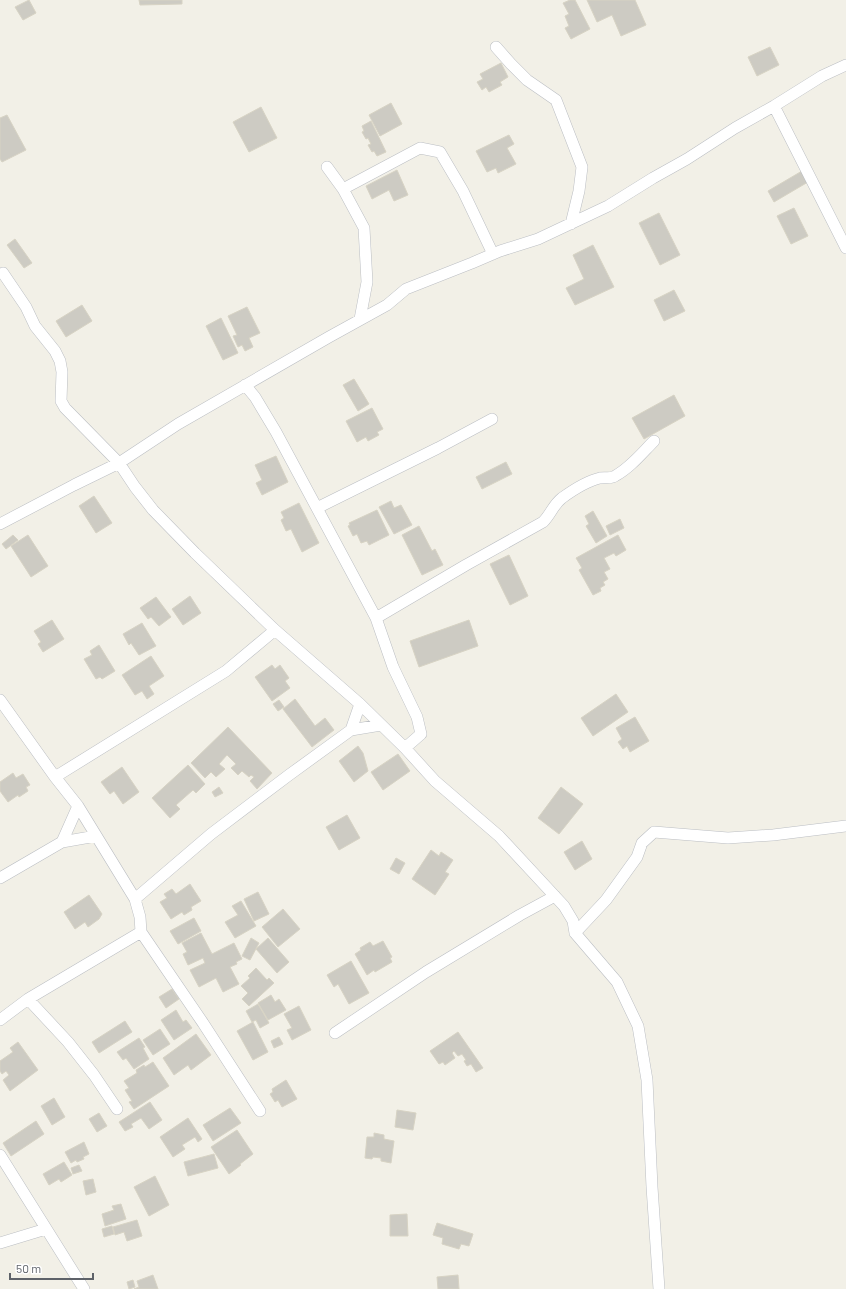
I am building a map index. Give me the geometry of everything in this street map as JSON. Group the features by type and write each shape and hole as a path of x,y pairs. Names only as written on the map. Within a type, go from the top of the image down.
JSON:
{"street":[{"path":"496,47 527,80 556,100 582,167 579,191 571,224"},
{"path":"0,524 119,463 178,424 387,305 406,289 493,254 538,239 608,206 822,76 846,64"},
{"path":"774,106 846,248"},
{"path":"343,189 420,148 440,152 463,191 493,254"},
{"path":"326,167 343,189 364,228 367,282 360,319"},
{"path":"3,273 26,307 36,326 55,351 60,361 62,372 61,401 65,408 119,463 153,510 194,553 274,630 360,704 405,748 435,781 499,836 564,906 573,921 575,933 617,982 638,1026 647,1080 659,1289"},
{"path":"245,385 255,397 376,618 393,667 417,717 421,734 405,748"},
{"path":"317,508 438,448 492,419"},
{"path":"376,618 466,565 544,522 549,516 552,508 561,499 593,481 613,477 624,471 654,441"},
{"path":"55,777 226,671 274,630"},
{"path":"0,700 4,713 78,806 135,899 140,917 141,932 260,1110"},
{"path":"351,730 360,704"},
{"path":"135,899 211,834 351,730 380,725"},
{"path":"62,842 78,806"},
{"path":"575,933 606,900 637,857 642,843 654,832 728,838 773,835 846,826"},
{"path":"0,878 62,842 96,836"},
{"path":"335,1033 426,972 520,915 555,896"},
{"path":"0,1020 28,999 141,932"},
{"path":"28,999 68,1042 94,1075 117,1110"},
{"path":"0,1155 84,1289"},
{"path":"0,1243 46,1229"}],"building":[{"path":"29,0 36,13 23,20 15,7"},
{"path":"139,0 182,0 182,4 140,5"},
{"path":"570,0 575,0 590,29 571,39 565,28 569,26 565,16 569,14 563,3"},
{"path":"587,0 635,0 646,25 621,36 612,15 597,22"},
{"path":"770,47 779,65 757,76 748,57"},
{"path":"501,63 508,77 500,82 502,85 489,92 486,87 482,90 477,82 483,79 480,74"},
{"path":"391,103 402,124 380,136 369,115"},
{"path":"261,107 277,138 249,152 233,122"},
{"path":"7,115 26,150 2,162 0,159 0,118"},
{"path":"371,121 386,152 377,156 374,151 372,152 368,145 371,144 368,138 366,139 362,132 364,131 362,126"},
{"path":"509,135 514,144 507,148 516,164 498,173 496,168 487,172 476,151"},
{"path":"397,170 408,195 394,201 389,190 372,199 366,186"},
{"path":"802,171 808,182 774,202 768,191"},
{"path":"794,208 808,236 791,244 777,216"},
{"path":"659,213 680,255 660,265 639,223"},
{"path":"15,239 32,263 24,268 7,245"},
{"path":"593,245 614,287 575,305 566,288 584,279 573,255"},
{"path":"674,290 685,311 664,321 654,300"},
{"path":"82,305 92,321 66,337 56,321"},
{"path":"247,307 260,333 249,338 253,347 245,351 242,345 238,347 233,336 237,335 228,316"},
{"path":"221,318 238,353 223,360 206,326"},
{"path":"354,379 369,404 358,411 343,385"},
{"path":"674,395 685,416 644,439 632,418"},
{"path":"372,408 383,429 377,432 379,435 368,441 366,437 357,442 346,421"},
{"path":"276,456 288,482 262,495 256,483 262,480 255,465"},
{"path":"506,462 512,474 482,489 476,477"},
{"path":"94,496 112,523 96,533 79,506"},
{"path":"391,501 394,508 401,505 412,525 394,534 379,507"},
{"path":"299,503 319,543 302,552 291,529 286,531 281,520 284,518 281,512"},
{"path":"377,510 389,535 369,545 367,541 361,543 357,534 353,536 348,526 350,525 349,523"},
{"path":"593,511 607,536 596,543 586,526 589,524 585,516"},
{"path":"620,519 624,528 610,535 606,526"},
{"path":"419,526 432,551 435,549 443,565 422,575 402,535"},
{"path":"13,535 18,540 6,549 2,544"},
{"path":"28,535 48,566 31,577 11,546"},
{"path":"618,535 626,550 616,556 614,553 604,558 610,569 604,572 608,579 603,582 605,585 600,588 601,591 593,595 579,570 582,568 576,558"},
{"path":"509,555 528,596 510,605 490,564"},
{"path":"190,596 201,613 183,625 172,609"},
{"path":"156,597 171,617 159,626 151,617 148,619 140,608"},
{"path":"52,620 64,639 43,652 38,644 41,642 34,631"},
{"path":"469,620 478,646 419,667 410,641"},
{"path":"142,623 156,646 139,655 131,643 129,645 123,634"},
{"path":"99,645 115,671 102,679 100,677 96,679 84,659 92,655 90,651"},
{"path":"151,656 164,676 149,686 154,694 147,699 142,691 135,695 122,675"},
{"path":"272,665 275,669 280,665 289,678 285,681 290,688 272,701 255,677"},
{"path":"616,694 628,712 593,736 581,718"},
{"path":"295,699 315,726 325,718 334,730 312,747 283,709"},
{"path":"279,700 284,707 278,711 273,704"},
{"path":"635,717 649,741 630,752 627,746 623,749 618,742 622,739 616,728"},
{"path":"228,727 272,773 257,789 250,781 254,777 251,775 249,777 242,771 238,775 231,768 236,764 227,755 219,764 225,769 216,777 211,772 205,778 191,763"},
{"path":"358,746 363,753 368,771 354,782 339,761"},
{"path":"398,754 410,771 383,790 371,772"},
{"path":"188,765 205,784 196,793 193,790 176,805 180,809 170,818 152,798"},
{"path":"122,767 139,792 123,804 114,791 110,794 101,782"},
{"path":"13,773 16,778 23,774 30,785 26,787 28,791 19,797 18,795 8,802 0,791 0,782"},
{"path":"219,787 223,793 215,797 212,792"},
{"path":"561,787 583,804 559,834 538,818"},
{"path":"347,815 360,838 339,850 326,827"},
{"path":"582,841 592,859 575,870 564,852"},
{"path":"431,850 439,856 441,852 453,860 445,872 449,874 435,895 412,879"},
{"path":"396,858 405,863 399,874 390,869"},
{"path":"190,884 201,901 191,907 192,910 184,915 182,912 171,919 160,902 167,898 164,894 172,889 176,894"},
{"path":"258,892 269,914 254,921 244,899"},
{"path":"89,895 102,914 99,919 88,927 85,922 75,929 64,912"},
{"path":"241,901 256,926 235,938 225,922 238,915 232,906"},
{"path":"283,909 300,929 278,947 262,927"},
{"path":"194,918 201,931 178,944 170,931"},
{"path":"201,933 212,954 234,943 242,959 236,962 237,964 230,967 239,984 223,992 216,978 199,987 190,970 205,963 203,958 188,965 183,954 187,952 182,943"},
{"path":"251,938 259,943 250,960 242,956"},
{"path":"268,938 289,962 277,973 256,949"},
{"path":"383,941 392,957 390,958 392,962 375,972 374,970 367,975 355,954 361,950 360,948 370,942 373,946"},
{"path":"351,961 369,993 349,1004 338,984 334,987 327,975"},
{"path":"256,968 267,980 269,978 274,983 249,1006 242,999 248,993 241,986 250,978 248,976"},
{"path":"172,989 179,999 166,1008 159,997"},
{"path":"271,995 275,1002 279,999 286,1010 268,1020 258,1003"},
{"path":"258,1004 269,1023 260,1028 256,1020 252,1022 246,1011"},
{"path":"299,1006 311,1030 292,1040 287,1030 292,1028 284,1014"},
{"path":"176,1010 183,1022 186,1020 192,1028 174,1040 161,1020"},
{"path":"125,1021 132,1032 99,1053 92,1042"},
{"path":"253,1022 268,1052 253,1060 237,1031"},
{"path":"160,1029 170,1044 153,1055 143,1040"},
{"path":"458,1032 483,1068 476,1072 471,1064 467,1066 464,1061 466,1060 462,1054 458,1056 454,1051 452,1053 455,1058 445,1065 443,1062 439,1064 430,1051"},
{"path":"196,1034 211,1055 191,1070 188,1065 174,1075 163,1058"},
{"path":"279,1037 283,1044 274,1048 271,1041"},
{"path":"139,1038 145,1047 143,1048 149,1059 134,1069 126,1058 123,1060 117,1052"},
{"path":"18,1042 38,1070 10,1091 3,1080 9,1075 6,1071 2,1074 0,1071 0,1061 13,1052 10,1048"},
{"path":"153,1062 169,1086 134,1109 129,1102 132,1101 125,1090 129,1088 124,1081 137,1073 136,1070"},
{"path":"286,1080 297,1099 282,1107 278,1100 275,1102 270,1094 273,1092 272,1089"},
{"path":"54,1098 65,1117 52,1125 41,1106"},
{"path":"150,1102 162,1120 149,1129 141,1118 131,1124 133,1127 125,1131 119,1122"},
{"path":"230,1108 241,1123 213,1141 203,1125"},
{"path":"397,1110 416,1113 413,1130 395,1127"},
{"path":"99,1113 107,1126 97,1132 89,1119"},
{"path":"188,1118 202,1139 198,1142 195,1137 182,1145 185,1149 173,1157 160,1137"},
{"path":"36,1121 44,1134 11,1156 3,1143"},
{"path":"237,1130 253,1154 229,1174 211,1147"},
{"path":"374,1133 384,1135 384,1139 394,1141 391,1163 381,1161 381,1158 365,1158 367,1137 374,1137"},
{"path":"84,1142 89,1154 83,1157 84,1159 77,1162 76,1160 71,1163 65,1152"},
{"path":"214,1154 218,1168 188,1176 184,1162"},
{"path":"64,1162 72,1175 61,1182 59,1179 49,1185 43,1174"},
{"path":"79,1165 82,1171 73,1174 71,1168"},
{"path":"155,1176 169,1205 149,1216 134,1187"},
{"path":"93,1179 96,1192 86,1195 83,1181"},
{"path":"121,1204 126,1219 105,1226 102,1214 114,1210 112,1206"},
{"path":"407,1214 408,1236 390,1236 390,1215"},
{"path":"137,1220 142,1236 127,1241 124,1232 115,1235 113,1227"},
{"path":"437,1223 473,1234 469,1246 461,1244 459,1249 442,1244 443,1238 433,1235"},
{"path":"112,1226 114,1234 104,1237 102,1229"},
{"path":"153,1275 158,1289 134,1289 139,1287 137,1281"},
{"path":"458,1275 459,1289 438,1289 437,1277"},
{"path":"133,1280 135,1287 129,1289 127,1282"}]}
